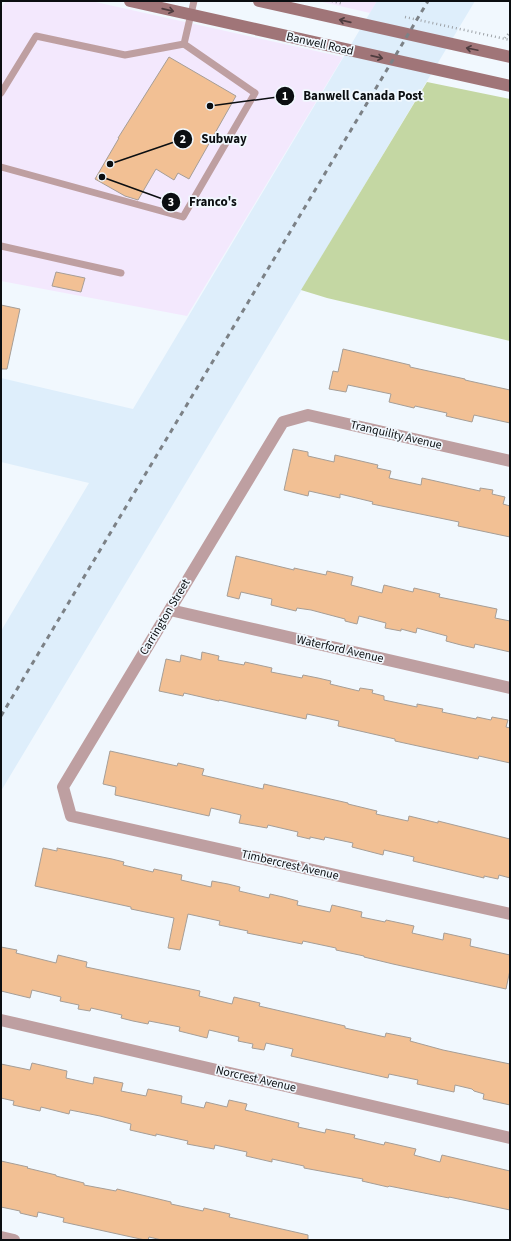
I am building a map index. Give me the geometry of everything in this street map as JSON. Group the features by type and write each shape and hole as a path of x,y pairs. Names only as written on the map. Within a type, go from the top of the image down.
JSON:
{"main road":[{"name":"Banwell Road","path":"130,1 510,86"},
{"path":"259,1 510,57"}],"street":[{"name":"Tranquility Avenue","path":"283,422 308,415 510,461"},
{"name":"Carrington Street","path":"71,816 63,787 283,422"},
{"name":"Waterford Avenue","path":"170,610 510,688"},
{"name":"Timbercrest Avenue","path":"71,816 510,914"},
{"name":"Norcrest Avenue","path":"1,1020 510,1138"},
{"path":"1,1237 14,1240"}],"lane":[{"path":"184,44 194,1"},
{"path":"1,93 36,36 125,55 184,44 255,93 183,218 1,167"},
{"path":"1,246 121,273"}],"path":[{"path":"332,1 345,4"},
{"path":"402,17 510,40"},
{"path":"505,38 510,32"}],"shaded area":[{"path":"6,1 91,1 343,57 187,316 1,281 1,8"},
{"path":"318,1 377,1 370,13"},
{"path":"377,1 475,1 1,791 1,631 89,483 1,462 1,378 133,409"}],"green space":[{"path":"427,82 510,99 510,341 327,298 301,290"}],"building":[{"path":"169,57 236,96 189,179 178,173 174,180 156,169 138,200 125,196 95,179 118,138"},
{"path":"56,272 85,278 81,292 52,286"},
{"path":"1,305 20,309 7,369 1,369"},
{"path":"343,349 410,365 410,367 510,390 510,423 474,415 472,422 446,416 447,413 415,406 414,408 389,402 391,394 348,385 346,392 329,389 333,371 338,372"},
{"path":"293,449 308,452 308,456 334,462 335,455 378,465 377,468 391,471 389,478 421,485 422,478 480,491 480,488 493,490 492,494 505,497 503,504 510,506 510,537 458,526 459,522 372,504 373,502 340,494 340,498 309,491 308,496 284,490"},
{"path":"236,556 294,570 294,568 326,575 327,571 353,577 351,585 382,593 384,585 413,592 414,588 440,594 439,597 497,609 495,618 510,621 510,652 475,644 474,648 461,645 446,641 447,636 417,628 416,633 401,629 401,631 385,628 386,623 359,616 357,624 345,621 345,619 311,610 297,608 296,611 271,605 272,599 241,592 239,599 227,596"},
{"path":"202,652 219,656 218,660 244,665 245,662 272,668 271,672 302,678 303,675 318,678 331,681 330,684 359,691 360,688 373,690 372,693 384,696 384,700 417,707 417,704 443,709 442,712 476,719 477,717 491,720 492,717 508,720 506,727 510,728 510,763 479,756 478,759 395,741 395,739 338,726 339,721 307,714 306,719 184,693 183,696 159,691 166,659 180,662 181,655 201,660"},
{"path":"110,751 177,766 178,763 204,769 202,775 263,789 264,784 348,803 377,811 376,814 408,821 409,816 438,823 438,821 510,839 510,878 499,875 498,879 484,876 484,878 413,861 414,857 384,850 383,855 352,847 353,843 325,837 324,840 310,837 310,839 297,836 298,832 268,825 267,828 239,823 241,815 211,808 209,816 115,795 116,787 103,784"},
{"path":"43,848 57,851 57,848 124,862 123,865 153,872 154,869 182,875 181,880 211,887 212,881 228,884 240,887 239,891 269,898 270,894 283,897 298,901 297,905 330,912 332,905 362,912 361,917 385,922 386,920 414,926 412,933 443,940 444,933 471,939 470,946 510,955 510,970 506,989 393,964 336,950 336,948 303,941 302,944 247,933 248,931 219,925 220,921 188,914 180,950 168,948 174,918 35,886"},
{"path":"1,947 17,950 16,953 56,963 58,955 87,962 86,967 200,991 199,996 232,1004 234,997 260,1003 259,1006 345,1026 345,1028 385,1037 386,1033 411,1038 410,1041 443,1050 510,1064 510,1105 483,1099 484,1094 472,1089 455,1085 454,1092 417,1084 418,1080 389,1074 388,1078 291,1056 293,1049 266,1043 264,1050 252,1048 253,1044 238,1041 239,1037 209,1030 207,1038 179,1031 180,1027 149,1021 148,1024 133,1021 121,1018 122,1015 91,1008 90,1011 78,1009 79,1005 60,1001 61,997 32,990 30,998 1,991"},
{"path":"32,1063 67,1071 66,1078 93,1084 94,1077 123,1083 121,1091 146,1096 148,1089 182,1096 181,1103 204,1108 206,1102 227,1107 229,1100 247,1104 245,1110 299,1123 298,1127 325,1133 326,1129 355,1135 354,1138 384,1145 385,1142 416,1149 414,1155 440,1162 442,1155 510,1171 510,1210 449,1197 388,1187 362,1181 363,1179 304,1168 304,1166 272,1159 272,1162 246,1156 247,1152 215,1145 214,1149 187,1144 188,1141 130,1130 131,1124 100,1116 70,1110 69,1114 41,1107 40,1111 13,1105 14,1101 1,1098 1,1064 30,1070"},
{"path":"1,1161 84,1183 84,1185 116,1191 117,1189 171,1202 171,1204 203,1211 204,1208 230,1214 229,1217 308,1235 308,1240 162,1240 149,1237 148,1240 145,1240 63,1222 64,1218 38,1212 37,1217 20,1213 20,1211 1,1207"}],"railway":[{"path":"1,716 428,1"}],"place":[{"name":"Banwell Canada Post","path":"210,106"},
{"name":"Subway","path":"110,164"},
{"name":"Franco's","path":"102,177"}]}
